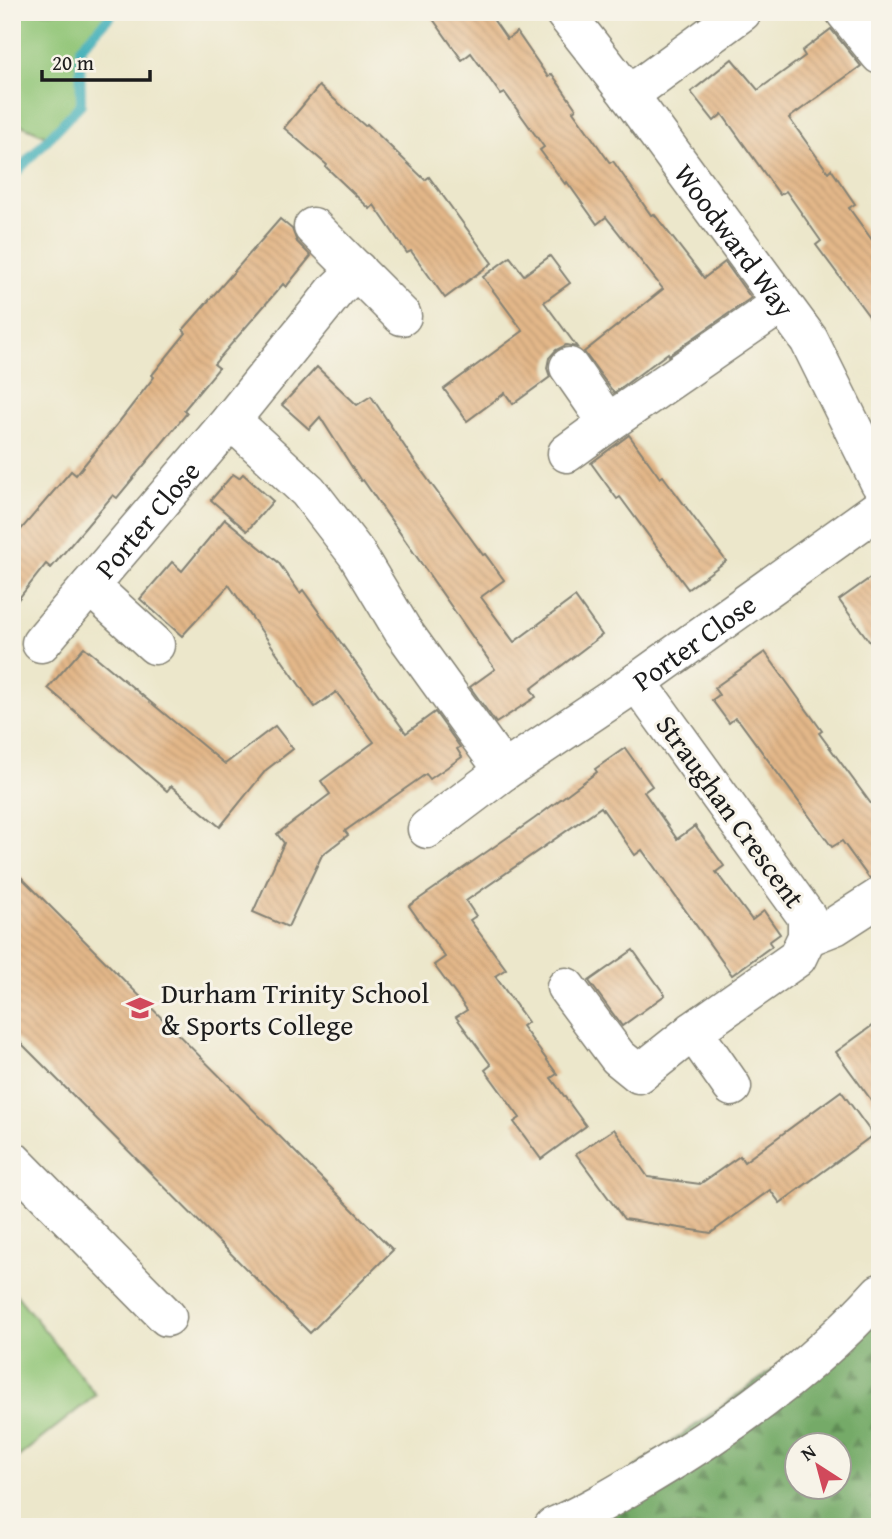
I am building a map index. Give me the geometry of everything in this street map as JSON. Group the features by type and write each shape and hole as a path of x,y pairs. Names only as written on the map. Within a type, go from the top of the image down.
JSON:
{"street":[{"name":"Woodward Way","path":"564,12 629,95 809,340 880,483"},
{"path":"629,95 742,12"},
{"path":"845,12 880,55"},
{"path":"313,226 402,316"},
{"name":"Porter Close","path":"41,643 231,420 336,290 357,270"},
{"path":"567,453 782,303"},
{"path":"569,367 608,423"},
{"path":"231,420 308,491 356,552 403,631 504,771"},
{"name":"Porter Close","path":"427,829 504,771 637,682 880,508"},
{"name":"Porter Close","path":"90,586 155,645"},
{"name":"Straughan Crescent","path":"566,987 618,1057 639,1074 693,1031 797,958 807,937 807,917 637,682"},
{"path":"807,937 835,926 880,897"},
{"path":"693,1031 732,1087"},
{"path":"12,1160 167,1317"},
{"path":"553,1527 587,1513 700,1445 776,1391 858,1317 880,1293"}],"green space":[{"path":"12,12 114,12 80,48 81,104 49,137 12,121"},
{"path":"12,1289 96,1395 12,1462"},
{"path":"880,1293 880,1527 553,1527"}],"building":[{"path":"428,12 488,12 507,39 517,32 548,77 552,74 576,109 573,111 610,163 613,161 651,215 654,214 704,278 725,262 751,298 614,393 584,352 663,289 606,217 597,224 540,150 544,147 505,93 501,95 471,53 462,60"},
{"path":"831,29 861,66 789,118 828,172 831,169 855,204 849,208 880,251 880,331 816,245 821,241 786,191 780,195 722,114 714,121 691,92 732,59 758,90 805,56 802,51"},
{"path":"319,86 365,126 367,124 425,180 429,177 492,263 445,298 411,251 407,253 374,205 370,209 326,167 327,165 284,128"},
{"path":"280,219 292,229 297,242 311,256 286,287 283,284 214,364 219,368 184,410 187,413 117,498 113,495 51,568 46,564 12,607 12,540 71,471 76,475 154,377 152,375 186,333 183,330"},
{"path":"550,256 570,283 544,302 577,347 566,345 556,350 549,358 547,368 550,377 513,404 505,393 467,421 444,389 523,331 483,277 510,257 524,275"},
{"path":"317,367 357,405 371,396 413,459 504,580 481,597 514,642 575,597 602,635 531,689 536,697 496,723 470,687 495,669 363,480 361,481 320,417 309,429 282,405"},
{"path":"629,435 726,561 688,589 620,497 617,499 591,463"},
{"path":"233,474 239,478 243,474 273,501 247,531 211,500"},
{"path":"225,519 278,562 300,593 303,590 406,733 435,712 460,747 457,749 462,757 430,779 426,774 345,831 348,835 322,855 288,927 253,912 284,843 277,834 330,794 321,781 374,742 336,692 315,707 229,585 182,636 140,599 172,562 182,571"},
{"path":"880,571 880,656 839,600"},
{"path":"84,647 225,764 275,726 293,749 266,770 220,827 171,786 167,791 48,688"},
{"path":"765,652 822,731 819,733 880,816 880,875 869,878 842,841 832,847 740,722 735,718 729,723 712,700 719,695 714,688"},
{"path":"625,748 652,786 644,792 677,839 695,826 724,866 716,872 752,920 764,911 780,934 769,942 772,946 732,975 642,850 635,855 601,807 466,901 476,916 470,920 506,969 495,976 528,1022 522,1026 557,1074 551,1078 586,1126 541,1159 514,1122 520,1118 485,1070 491,1065 456,1017 467,1010 434,965 445,957 409,906 534,819"},
{"path":"12,868 393,1250 310,1333 12,1034"},
{"path":"633,950 665,995 622,1026 589,981"},
{"path":"880,1020 880,1112 836,1052"},
{"path":"841,1091 873,1135 780,1203 770,1190 711,1233 624,1219 576,1154 614,1129 648,1177 700,1184 740,1156 744,1162"}],"waterway":[{"path":"12,177 81,104 80,48 114,12"}],"place":[{"name":"Durham Trinity School & Sports College","path":"140,1008"}]}
